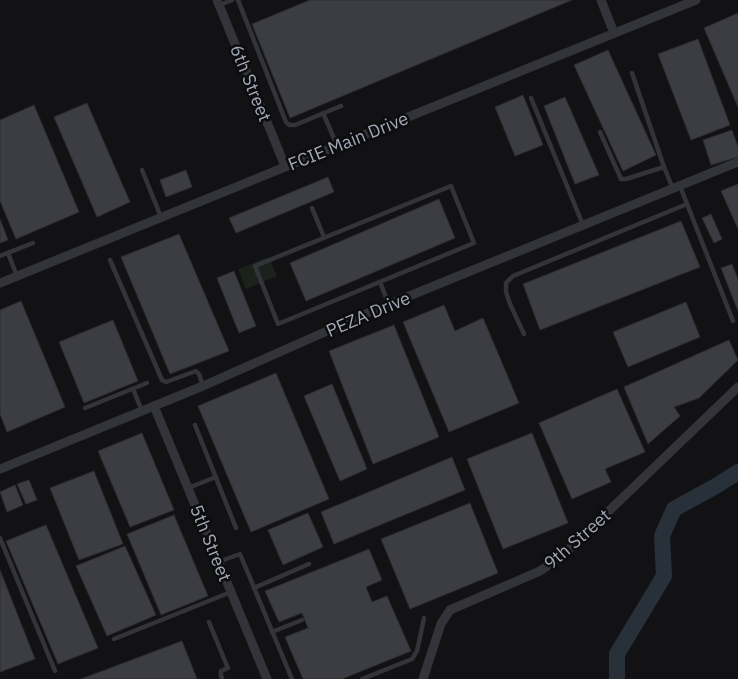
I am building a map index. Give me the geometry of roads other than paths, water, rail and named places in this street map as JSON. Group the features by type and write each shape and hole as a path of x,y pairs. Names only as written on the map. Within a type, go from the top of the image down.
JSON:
{"street":[{"path":"601,0 614,33"},
{"name":"FCIE Main Drive","path":"0,283 696,0"},
{"name":"6th Street","path":"218,3 285,166"},
{"name":"PEZA Drive","path":"0,469 203,386 389,305 738,162"},
{"name":"9th Street","path":"423,679 441,624 450,610 540,571 562,556 738,387"},
{"name":"5th Street","path":"154,406 265,678"}],"lane":[{"path":"218,3 232,0"},
{"path":"238,0 286,122 289,125 295,125 341,106"},
{"path":"632,72 664,167 687,204 733,321"},
{"path":"531,98 583,225"},
{"path":"323,113 336,145"},
{"path":"600,132 621,178 626,179 664,167"},
{"path":"142,170 161,217"},
{"path":"451,186 474,243 380,282 278,324 255,266 451,186"},
{"path":"524,334 506,292 506,283 513,276 687,204"},
{"path":"312,208 324,238"},
{"path":"0,256 33,243"},
{"path":"8,253 17,276"},
{"path":"110,260 162,380 166,382 196,371 203,386"},
{"path":"380,282 389,305"},
{"path":"84,408 147,383"},
{"path":"133,389 142,411"},
{"path":"196,425 236,528"},
{"path":"188,488 216,477"},
{"path":"0,538 55,671"},
{"path":"218,562 240,554 292,679"},
{"path":"254,588 309,564"},
{"path":"114,639 231,592"},
{"path":"362,679 412,659 417,652 424,618"},
{"path":"272,632 302,620"},
{"path":"210,622 228,668 221,671 222,679"}],"waterway":[{"path":"617,679 617,654 664,576 662,536 674,509 738,472"}]}
